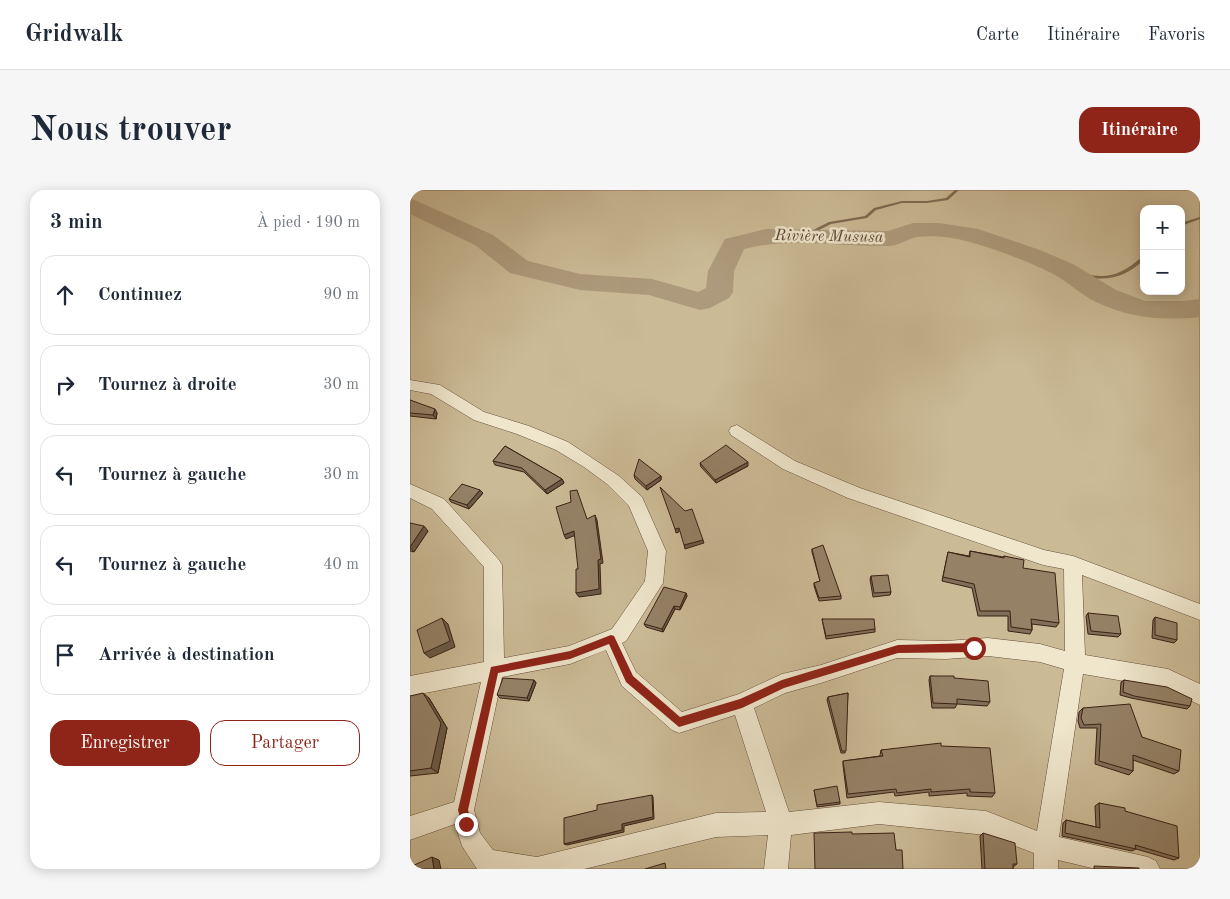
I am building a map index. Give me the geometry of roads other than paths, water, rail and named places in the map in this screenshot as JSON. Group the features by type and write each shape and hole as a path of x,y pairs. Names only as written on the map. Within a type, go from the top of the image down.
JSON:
{"street":[{"path":"410,385 435,389 479,416 523,430 562,446 590,463 613,480 636,502 657,551 654,584 619,635 570,655 410,686"},
{"path":"738,431 789,465 854,493 1043,557 1073,564 1200,612"},
{"path":"410,492 438,504 493,565 494,670 463,810 470,838 486,861 538,869 716,825 803,822 879,813 986,823 1046,846 1148,869"},
{"path":"1046,869 1046,846 1061,762 1075,663 1073,564"},
{"path":"611,639 630,679 679,723 742,703 782,684 898,649 946,650 988,646 1040,653 1075,663 1168,679 1200,695"},
{"path":"742,703 781,823 776,869"},
{"path":"410,828 463,810"}],"waterway":[{"path":"805,235 830,223 866,217 875,209 902,202 927,202 947,199 957,190"},
{"name":"Rivière Mususa","path":"410,205 484,240 519,267 580,282 652,287 700,302 719,292 721,271 734,244 766,236 891,239 913,230 939,230 969,234 1031,255 1064,270 1106,296 1142,309 1184,310 1200,308"},
{"path":"1185,224 1200,218"},
{"path":"1064,270 1087,276 1106,278 1125,272 1140,261"}]}
